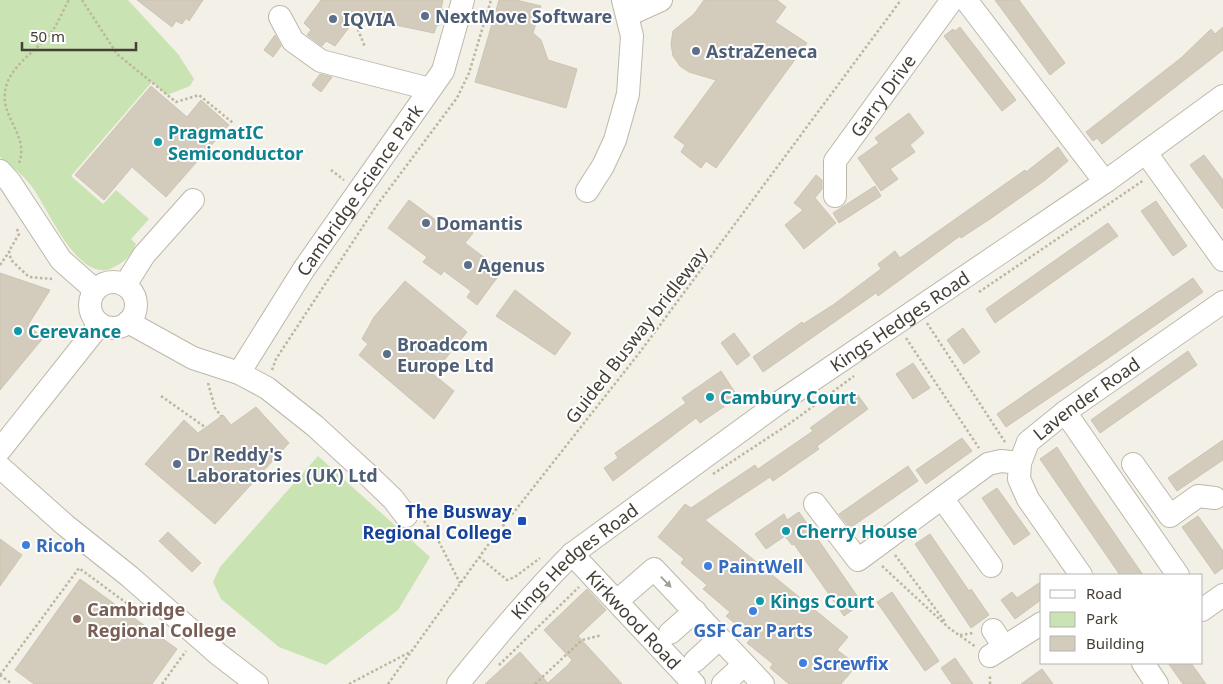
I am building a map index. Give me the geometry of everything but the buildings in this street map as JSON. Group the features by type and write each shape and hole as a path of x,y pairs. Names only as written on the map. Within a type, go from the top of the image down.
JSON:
{"street":[{"name":"Cambridge Science Park","path":"239,373 304,269 443,70 463,0"},
{"path":"587,191 603,166 615,140 628,94 632,36 626,8 661,0"},
{"name":"Garry Drive","path":"835,196 835,161 952,0"},
{"path":"966,0 1105,182"},
{"path":"280,17 293,40 321,60 430,90"},
{"name":"Kings Hedges Road","path":"458,684 506,625 572,554 777,404 1105,182 1223,96"},
{"path":"1146,153 1215,232 1223,260"},
{"path":"0,450 92,325 94,319 86,294 5,176"},
{"path":"125,285 144,254 193,200"},
{"path":"86,294 106,282 112,281 125,285 130,289 136,302 136,310 128,322 114,328 92,325"},
{"name":"Lavender Road","path":"1015,455 1065,412 1223,302"},
{"path":"128,322 171,347 207,363 239,373 267,388 315,426 413,516"},
{"path":"1065,412 1177,574"},
{"path":"815,504 873,554 942,498 988,464 1015,455 1019,479 1028,499 1079,574"},
{"path":"1133,464 1170,516 1198,496 1220,496"},
{"path":"0,467 65,525 129,576 218,654 257,684"},
{"path":"942,498 991,566"},
{"name":"Kirkwood Road","path":"572,554 691,677"},
{"path":"617,601 654,569 763,684"},
{"path":"1203,609 1223,595"},
{"path":"670,633 695,611"},
{"path":"996,644 1040,624"},
{"path":"691,677 719,639"},
{"path":"1144,664 1157,684"},
{"path":"723,684 744,665"}],"path":[{"path":"5,176 21,157 22,146 13,119 6,108 4,95 7,83 14,72 33,54 54,29 69,0"},
{"path":"82,0 117,54 176,102 199,95 233,124"},
{"path":"276,359 377,205 457,98 469,73 491,0"},
{"name":"Guided Busway bridleway","path":"388,684 479,557 640,352 901,0"},
{"path":"354,20 365,47"},
{"path":"975,294 1132,189"},
{"path":"0,265 19,234 16,226"},
{"path":"9,251 11,260 29,277 60,282"},
{"path":"86,294 80,303 92,325"},
{"path":"921,329 936,319"},
{"path":"928,324 1015,455"},
{"path":"898,344 914,334"},
{"path":"906,338 980,449"},
{"path":"207,363 210,393 215,408 221,416"},
{"path":"708,475 716,474 860,372"},
{"path":"161,396 205,427"},
{"path":"413,516 438,540 461,584"},
{"path":"873,554 949,628"},
{"path":"873,554 884,569 949,628 996,644"},
{"path":"479,557 507,580 515,577 544,555"},
{"path":"12,684 0,675 79,568 141,613"},
{"path":"494,670 593,574"},
{"path":"535,684 582,640 602,635"},
{"path":"162,684 188,648"},
{"path":"349,684 412,651"}],"green space":[{"path":"0,0 128,0 178,54 194,79 190,86 167,95 152,82 71,176 103,204 116,190 149,219 131,239 136,244 130,254 116,266 102,270 89,266 77,256 65,241 29,183 19,172 0,157"},
{"path":"318,456 430,557 398,610 326,665 279,647 221,599 213,582 220,567"}],"place":[{"name":"NextMove Software","path":"425,16"},
{"name":"IQVIA","path":"333,19"},
{"name":"AstraZeneca","path":"696,51"},
{"name":"PragmatIC Semiconductor","path":"158,142"},
{"name":"Domantis","path":"426,223"},
{"name":"Agenus","path":"468,265"},
{"name":"Cerevance","path":"18,331"},
{"name":"Broadcom Europe Ltd","path":"387,354"},
{"name":"Cambury Court","path":"710,397"},
{"name":"Dr Reddy's Laboratories (UK) Ltd","path":"177,464"},
{"name":"The Busway Regional College","path":"522,521"},
{"name":"Cherry House","path":"786,531"},
{"name":"Ricoh","path":"26,545"},
{"name":"PaintWell","path":"708,566"},
{"name":"Kings Court","path":"760,601"},
{"name":"GSF Car Parts","path":"753,611"},
{"name":"Cambridge Regional College","path":"77,619"},
{"name":"Screwfix","path":"803,663"}]}
